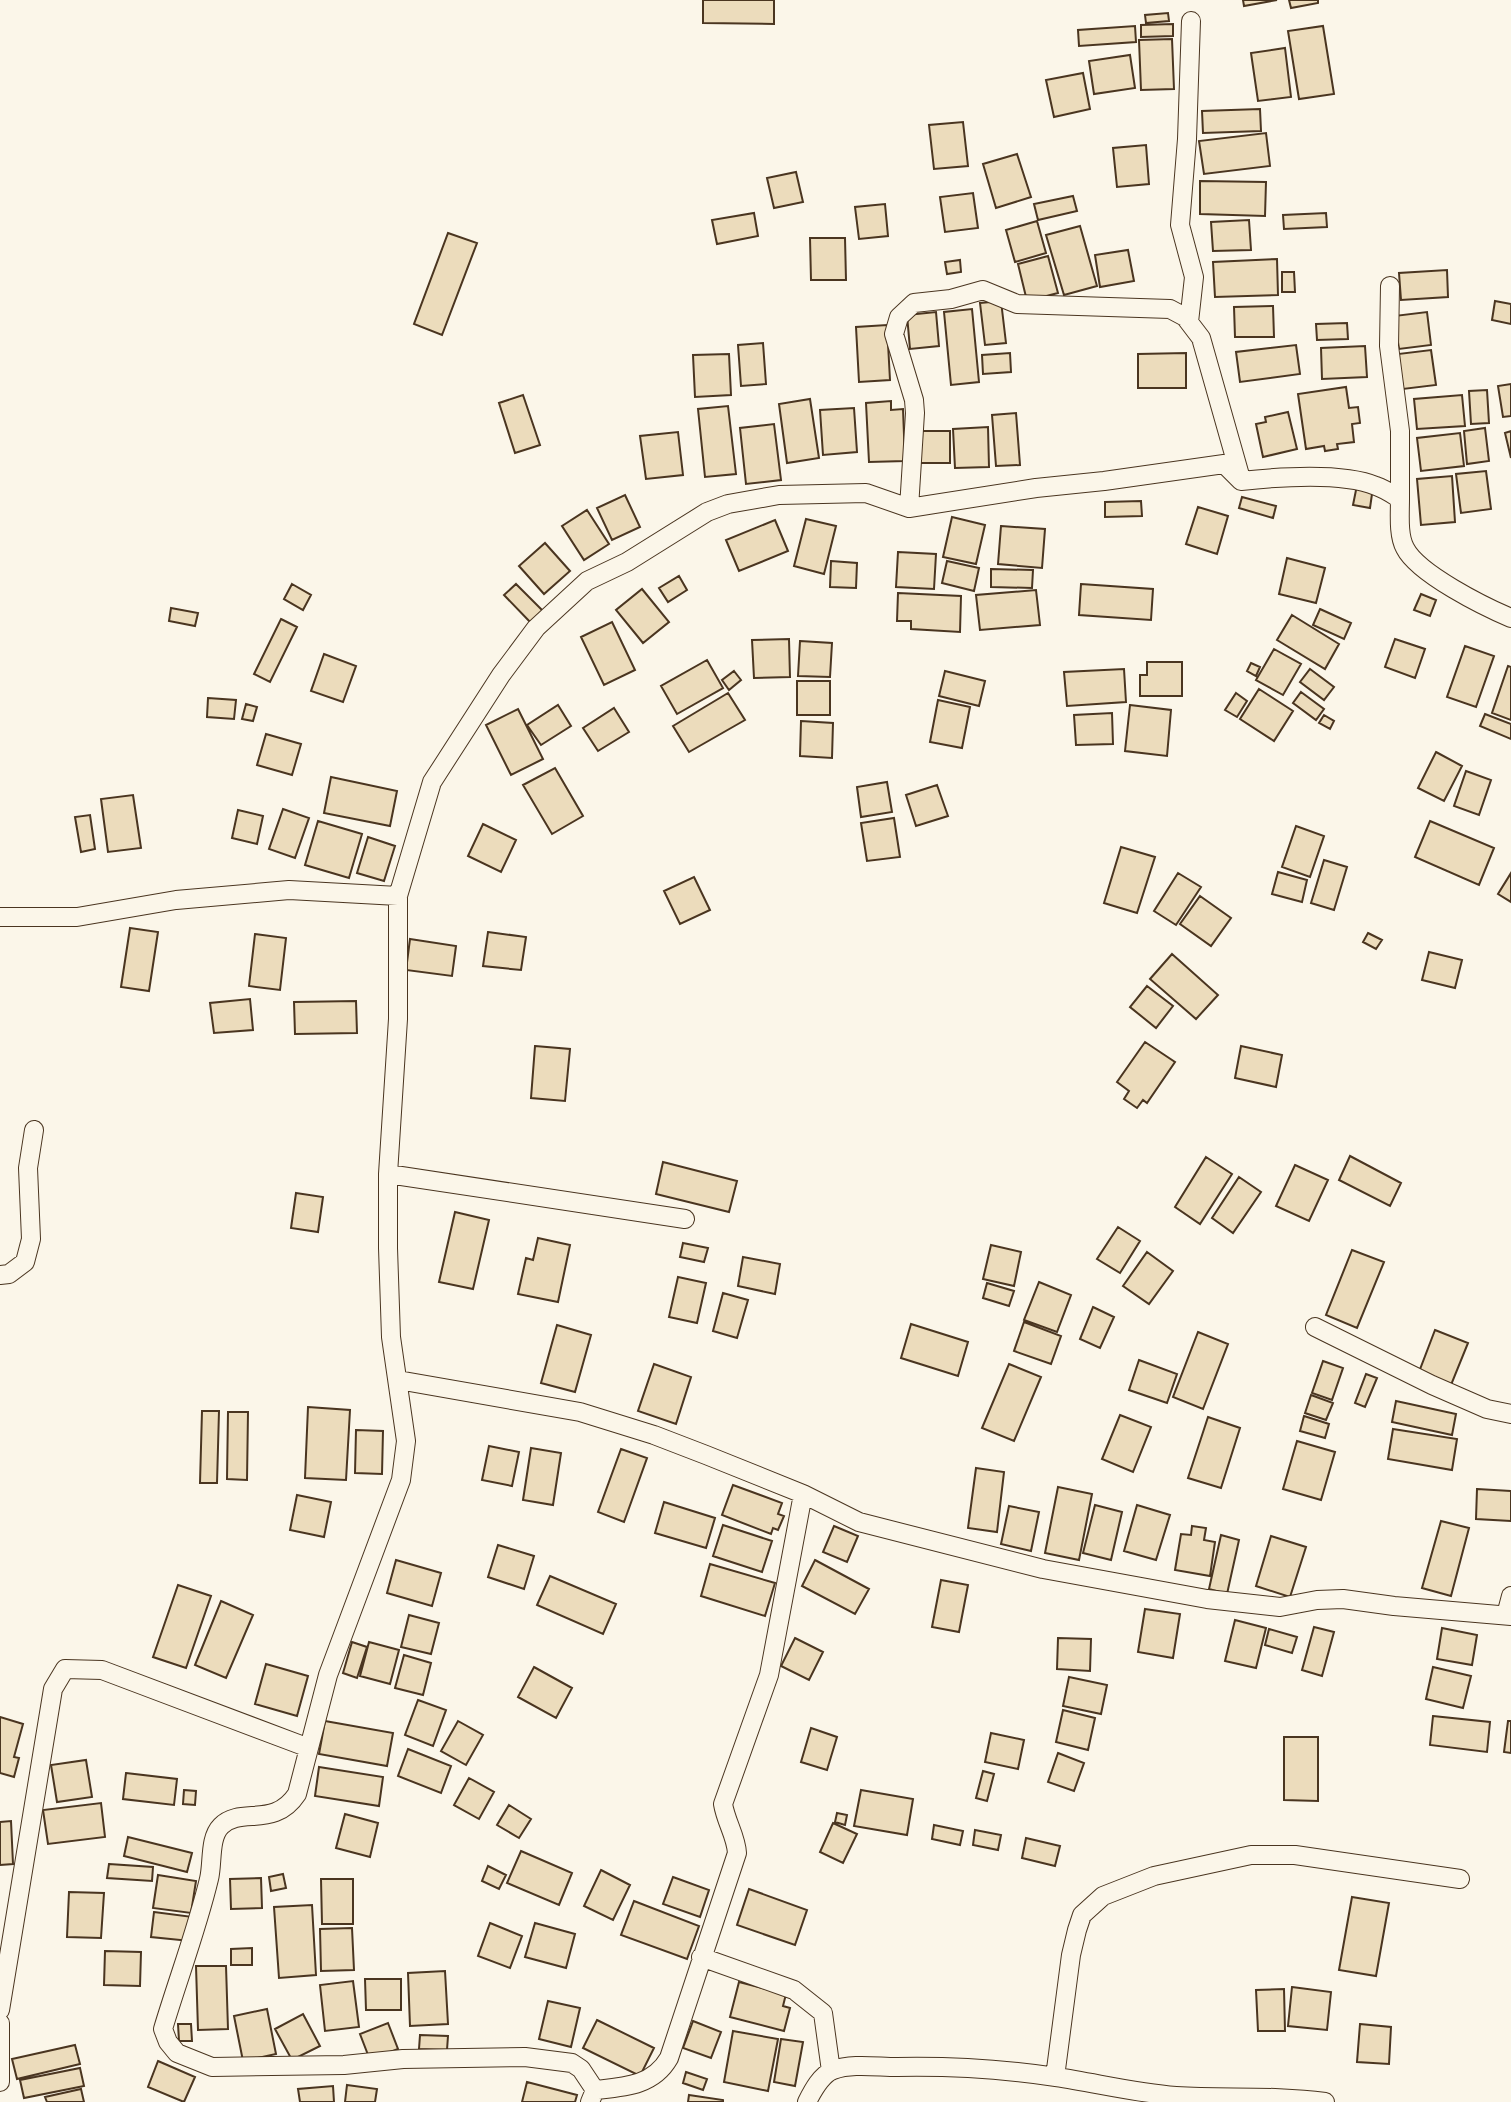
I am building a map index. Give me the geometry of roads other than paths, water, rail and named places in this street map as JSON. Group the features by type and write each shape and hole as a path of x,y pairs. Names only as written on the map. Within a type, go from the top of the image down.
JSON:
{"street":[{"path":"1189,322 1194,277 1180,225 1187,139 1191,21"},
{"path":"1390,286 1389,346 1400,431 1401,523 1405,548 1418,563 1464,596 1511,618"},
{"path":"909,508 915,413 914,400 894,334 899,317 914,303 951,299 983,290 1017,304 1170,309 1185,317 1200,338 1241,481"},
{"path":"803,1494 769,1675 723,1804 725,1819 736,1841 737,1853 663,2067 646,2081 593,2096 581,2069 572,2063 525,2057 403,2059 344,2065 212,2067 177,2053 168,2042 163,2029 210,1877 215,1838 220,1827 228,1822 281,1811 298,1794 328,1675 401,1480 406,1441 391,1338 388,1174 398,1019 398,896 432,782 501,675 536,628 587,581 627,562 707,512 728,504 779,495 866,494 909,508 1037,488 1224,464 1241,481"},
{"path":"1241,481 1291,475 1342,479 1374,485 1400,499"},
{"path":"0,917 77,917 176,900 289,890 398,896"},
{"path":"0,1275 9,1274 25,1262 31,1239 28,1168 34,1130"},
{"path":"388,1174 685,1219"},
{"path":"1315,1327 1443,1390 1486,1409 1511,1414"},
{"path":"398,1380 580,1412 654,1435 803,1494 859,1522 1043,1569 1126,1586 1280,1607 1343,1598 1394,1606 1508,1616 1511,1596"},
{"path":"0,2010 52,1689 65,1669 102,1670 309,1748"},
{"path":"1055,2077 1071,1955 1077,1930 1082,1915 1103,1896 1154,1876 1251,1855 1295,1855 1461,1879"},
{"path":"701,1957 794,1990 823,2013 831,2071"},
{"path":"0,2024 0,2082"},
{"path":"807,2102 816,2085 831,2071 848,2067 920,2066 1055,2077 1177,2099 1296,2098 1325,2102"}]}
